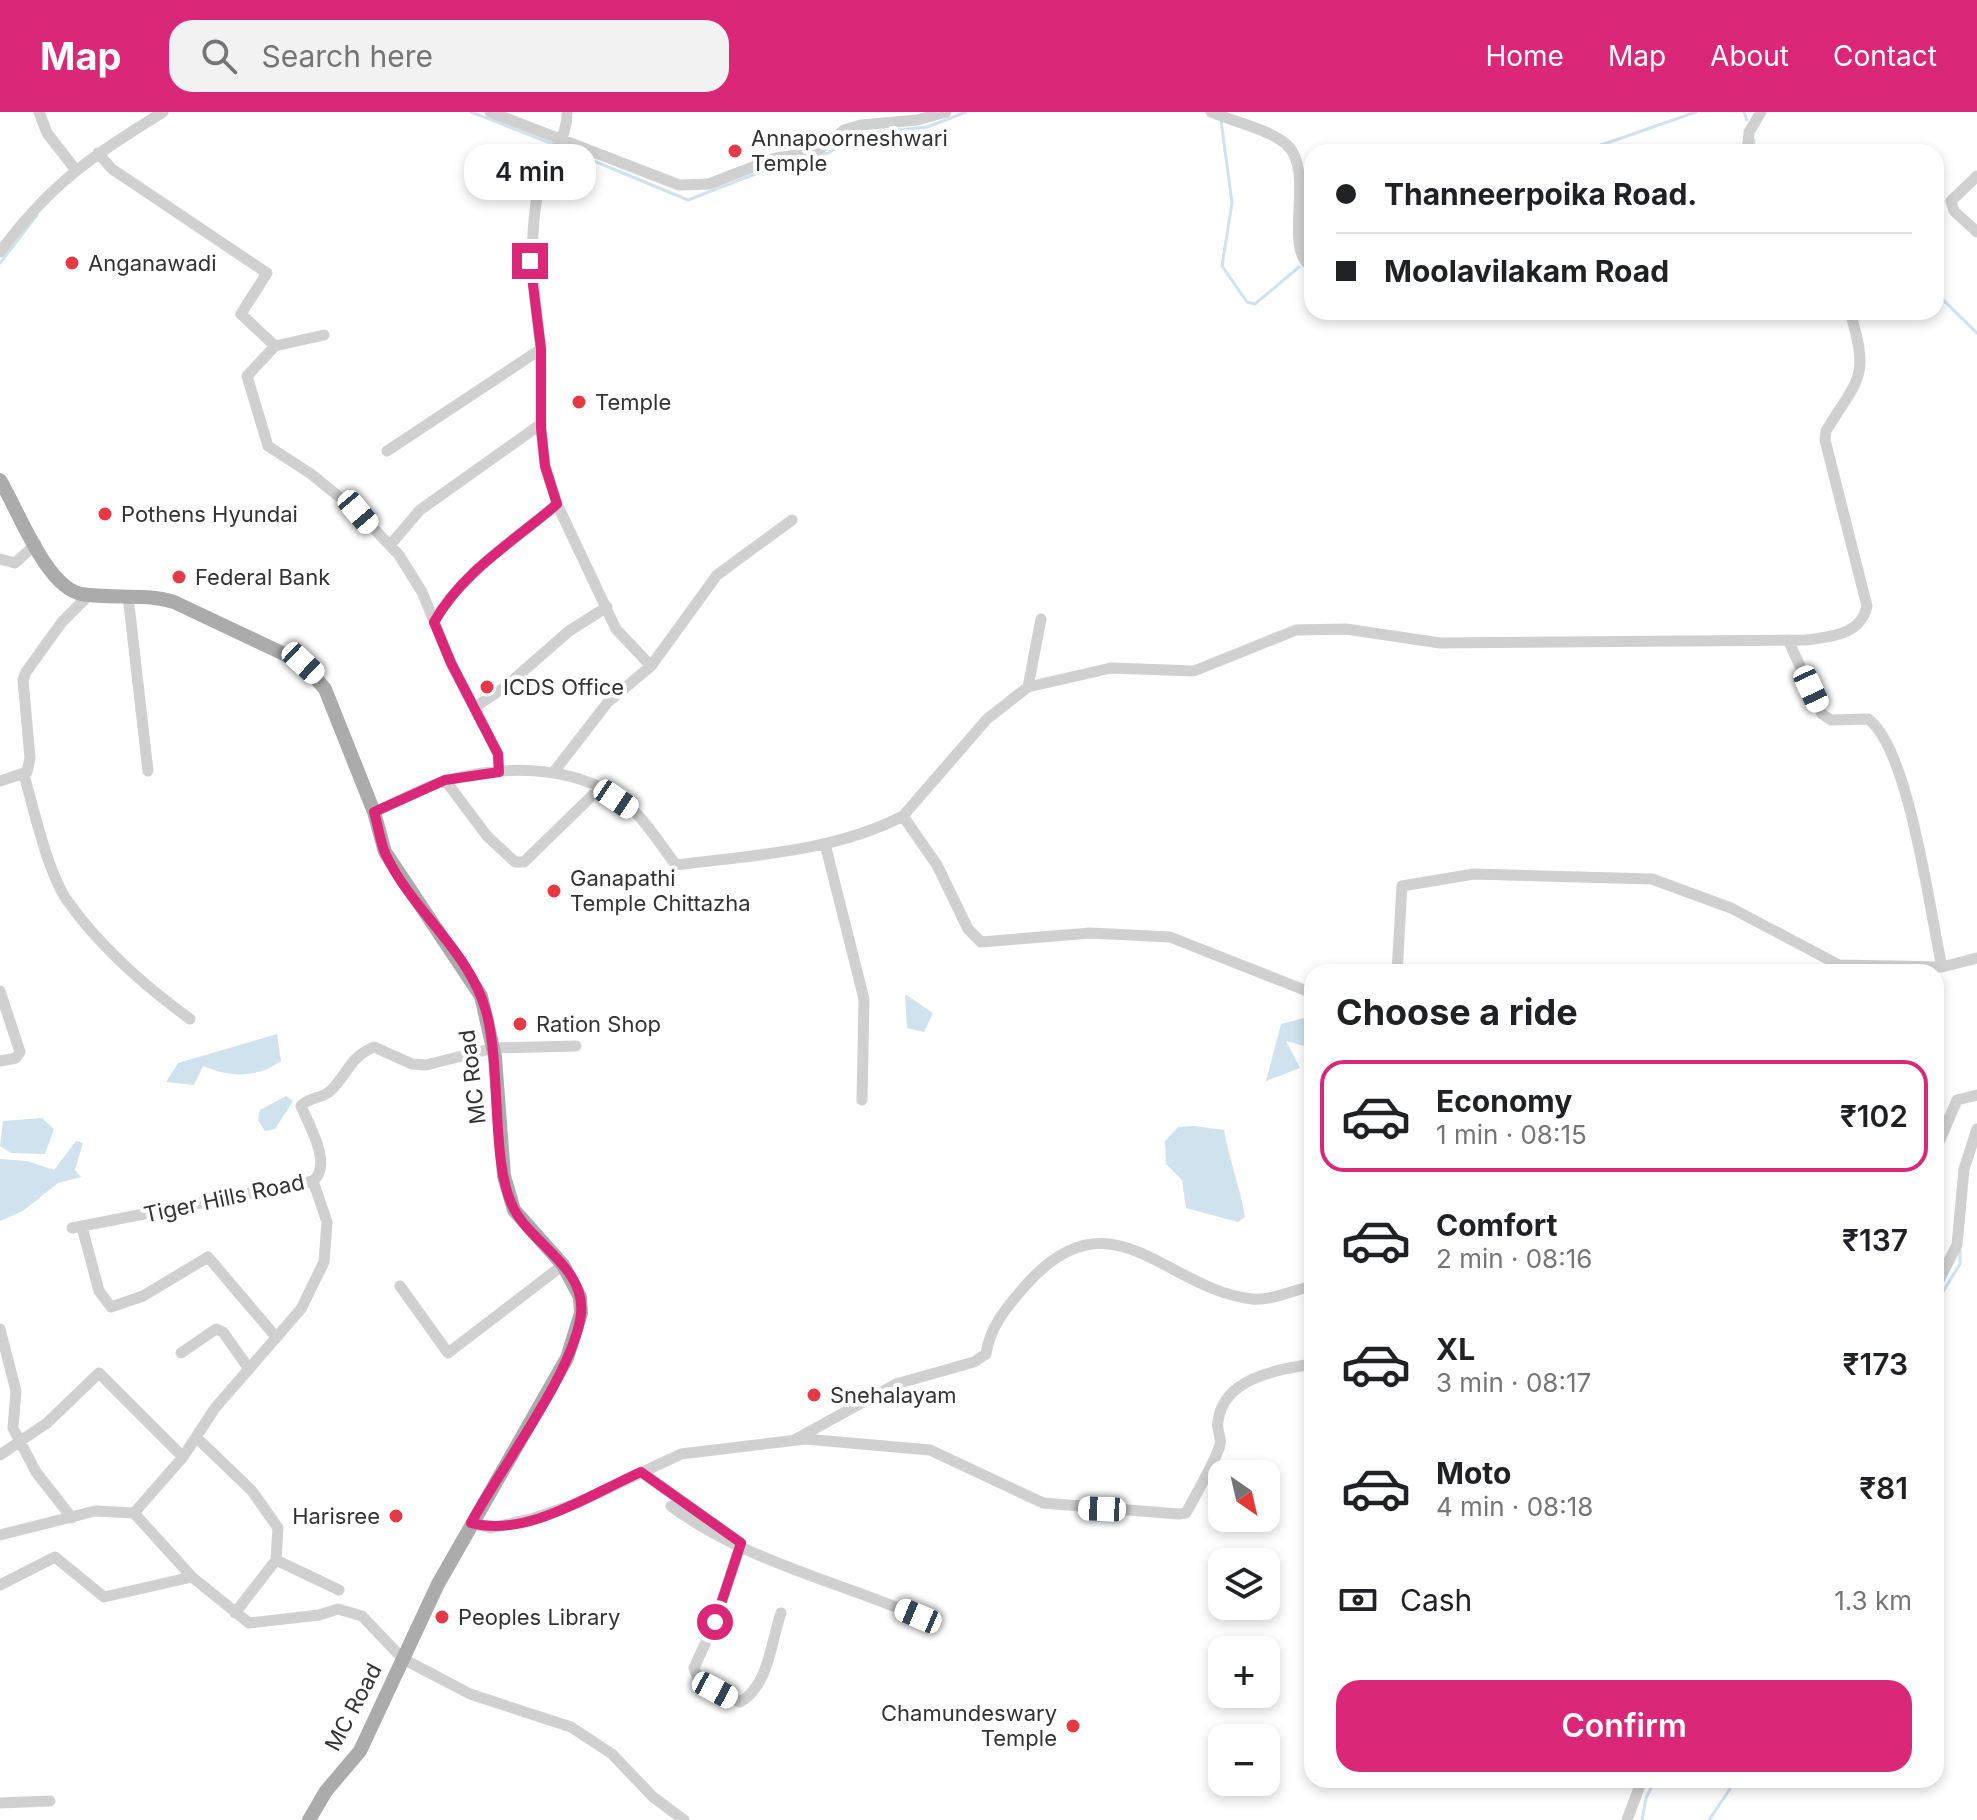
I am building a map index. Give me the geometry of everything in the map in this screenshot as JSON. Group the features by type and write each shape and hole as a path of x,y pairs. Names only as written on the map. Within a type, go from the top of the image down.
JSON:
{"main road":[{"name":"MC Road","path":"0,480 54,578 67,589 174,602 303,663 325,689 374,812 385,852 481,996 494,1048 509,1196 523,1223 563,1265 575,1284 581,1313 567,1358 471,1523 360,1751 326,1791 309,1820"}],"street":[{"path":"39,112 47,133 75,169"},
{"path":"0,252 29,213 75,169 163,112"},
{"path":"490,112 561,145 679,185 709,184 776,158 816,152 844,130 861,125 917,120 946,112"},
{"path":"567,112 561,145 542,175 538,189 530,261 541,349 541,424 545,466 557,504 616,629 651,666"},
{"path":"1211,112 1274,137 1293,153 1299,178 1304,257"},
{"path":"1748,144 1749,132 1761,112"},
{"path":"98,153 112,169 267,273 241,314 275,346"},
{"path":"1977,176 1951,201 1954,211 1977,232"},
{"path":"374,812 445,780 499,772 553,773 591,782 633,810 676,865 825,844 903,816 987,719 1028,687 1111,668 1194,671 1284,634 1323,628 1440,643 1788,640 1848,631 1860,624 1867,606 1825,440 1826,431 1860,378 1860,343 1853,320"},
{"path":"324,335 275,346 247,376 268,446 311,474 391,544 414,578 498,754 499,772"},
{"path":"387,451 541,349"},
{"path":"391,544 420,510 541,424"},
{"path":"434,622 450,594 470,573 557,504"},
{"path":"553,773 608,702 651,666 717,575 792,520"},
{"path":"0,559 15,563 36,544"},
{"path":"90,594 62,622 23,680 30,758 24,775 41,833 68,902 142,984 190,1019"},
{"path":"128,596 148,771"},
{"path":"475,707 505,687 569,631 596,619 607,607"},
{"path":"1028,687 1041,619"},
{"path":"1788,640 1822,714 1831,720 1868,719 1881,730 1899,766 1941,964"},
{"path":"0,781 24,775"},
{"path":"445,780 487,836 515,862 524,862 600,788"},
{"path":"903,816 937,865 968,929 981,942 1090,933 1170,937 1304,990"},
{"path":"825,844 864,999 862,1100"},
{"path":"1397,964 1402,886 1474,874 1652,879 1731,908 1837,964"},
{"path":"1944,966 1977,958"},
{"path":"0,991 20,1052 16,1058 0,1061"},
{"path":"494,1048 576,1046"},
{"name":"Tiger Hills Road","path":"276,1337 208,1257 143,1296 111,1307 99,1291 77,1228 313,1181 320,1171 320,1158 301,1106 332,1089 349,1062 362,1052 374,1047 412,1064 426,1065 494,1048"},
{"path":"1944,1130 1957,1100 1977,1095"},
{"path":"1944,1270 1957,1245 1964,1169 1977,1129"},
{"path":"134,1513 183,1457 249,1369 301,1309 324,1262 327,1222 313,1181"},
{"path":"793,1440 896,1384 974,1362 986,1354 994,1326 1035,1274 1082,1246 1104,1242 1122,1246 1212,1286 1254,1299 1304,1288"},
{"path":"400,1286 448,1353 563,1265"},
{"path":"0,1329 16,1391 12,1416 19,1441 36,1472 72,1518"},
{"path":"181,1353 216,1329 223,1332 249,1369"},
{"path":"471,1523 491,1528 515,1524 575,1504 681,1454 793,1440 930,1450 957,1460 1008,1490 1043,1503 1186,1513 1218,1452 1221,1440 1218,1420 1224,1400 1248,1381 1304,1366"},
{"path":"0,1455 47,1423 99,1373 183,1457"},
{"path":"196,1437 252,1491 278,1528 276,1560 235,1613"},
{"path":"641,1472 738,1539 740,1548 715,1622 694,1668 699,1681 740,1702 747,1698 757,1688 781,1613"},
{"path":"671,1506 706,1533 918,1616"},
{"path":"0,1535 95,1511 134,1513 192,1577 249,1623 319,1615 338,1609 362,1616 403,1659 470,1694 571,1727 612,1754 653,1797 684,1820"},
{"path":"0,1585 55,1557 104,1597 192,1577"},
{"path":"276,1560 339,1590"},
{"path":"1627,1820 1639,1788"},
{"path":"0,1803 50,1801"}],"water":[{"path":"905,994 933,1013 924,1032 907,1028"},
{"path":"1304,1018 1304,1046 1286,1041 1300,1068 1266,1081 1281,1024"},
{"path":"277,1034 281,1061 262,1071 233,1074 203,1066 194,1085 166,1082 178,1063"},
{"path":"286,1096 293,1101 275,1129 265,1131 258,1120 260,1110"},
{"path":"42,1118 54,1129 45,1154 11,1153 0,1146 3,1121"},
{"path":"1178,1127 1224,1130 1245,1217 1238,1222 1186,1208 1182,1180 1166,1164 1165,1141"},
{"path":"76,1141 83,1143 75,1170 81,1177 58,1183 23,1211 0,1221 0,1159 27,1161 54,1170"}],"waterway":[{"path":"471,112 553,144"},
{"path":"560,147 688,200 768,169 828,153 858,134 927,127 966,112"},
{"path":"1604,144 1696,112"},
{"path":"1744,112 1747,120"},
{"path":"1221,120 1232,203 1222,266 1247,302 1255,304 1299,267"},
{"path":"0,263 37,215"},
{"path":"1944,301 1977,333"},
{"path":"1944,1290 1960,1264 1960,1250"},
{"path":"1642,1820 1651,1788"},
{"path":"1709,1820 1731,1788"}],"place":[{"name":"Annapoorneshwari Temple","path":"735,151"},
{"name":"Anganawadi","path":"72,263"},
{"name":"Temple","path":"579,402"},
{"name":"Pothens Hyundai","path":"105,514"},
{"name":"Federal Bank","path":"179,577"},
{"name":"ICDS Office","path":"487,687"},
{"name":"Ganapathi Temple Chittazha","path":"554,891"},
{"name":"Ration Shop","path":"520,1024"},
{"name":"Snehalayam","path":"814,1395"},
{"name":"Harisree","path":"396,1516"},
{"name":"Peoples Library","path":"442,1617"},
{"name":"Chamundeswary Temple","path":"1073,1726"}],"route":[{"path":"530,261 532,297 541,349 538,396 545,466 557,504 470,573 450,594 434,622 451,663 498,754 499,772 445,780 374,812 385,852 446,940 486,1009 495,1057 504,1176 514,1210 563,1265 580,1297 581,1313 567,1358 471,1523 491,1528 515,1524 575,1504 641,1472 741,1543 715,1622"}]}
